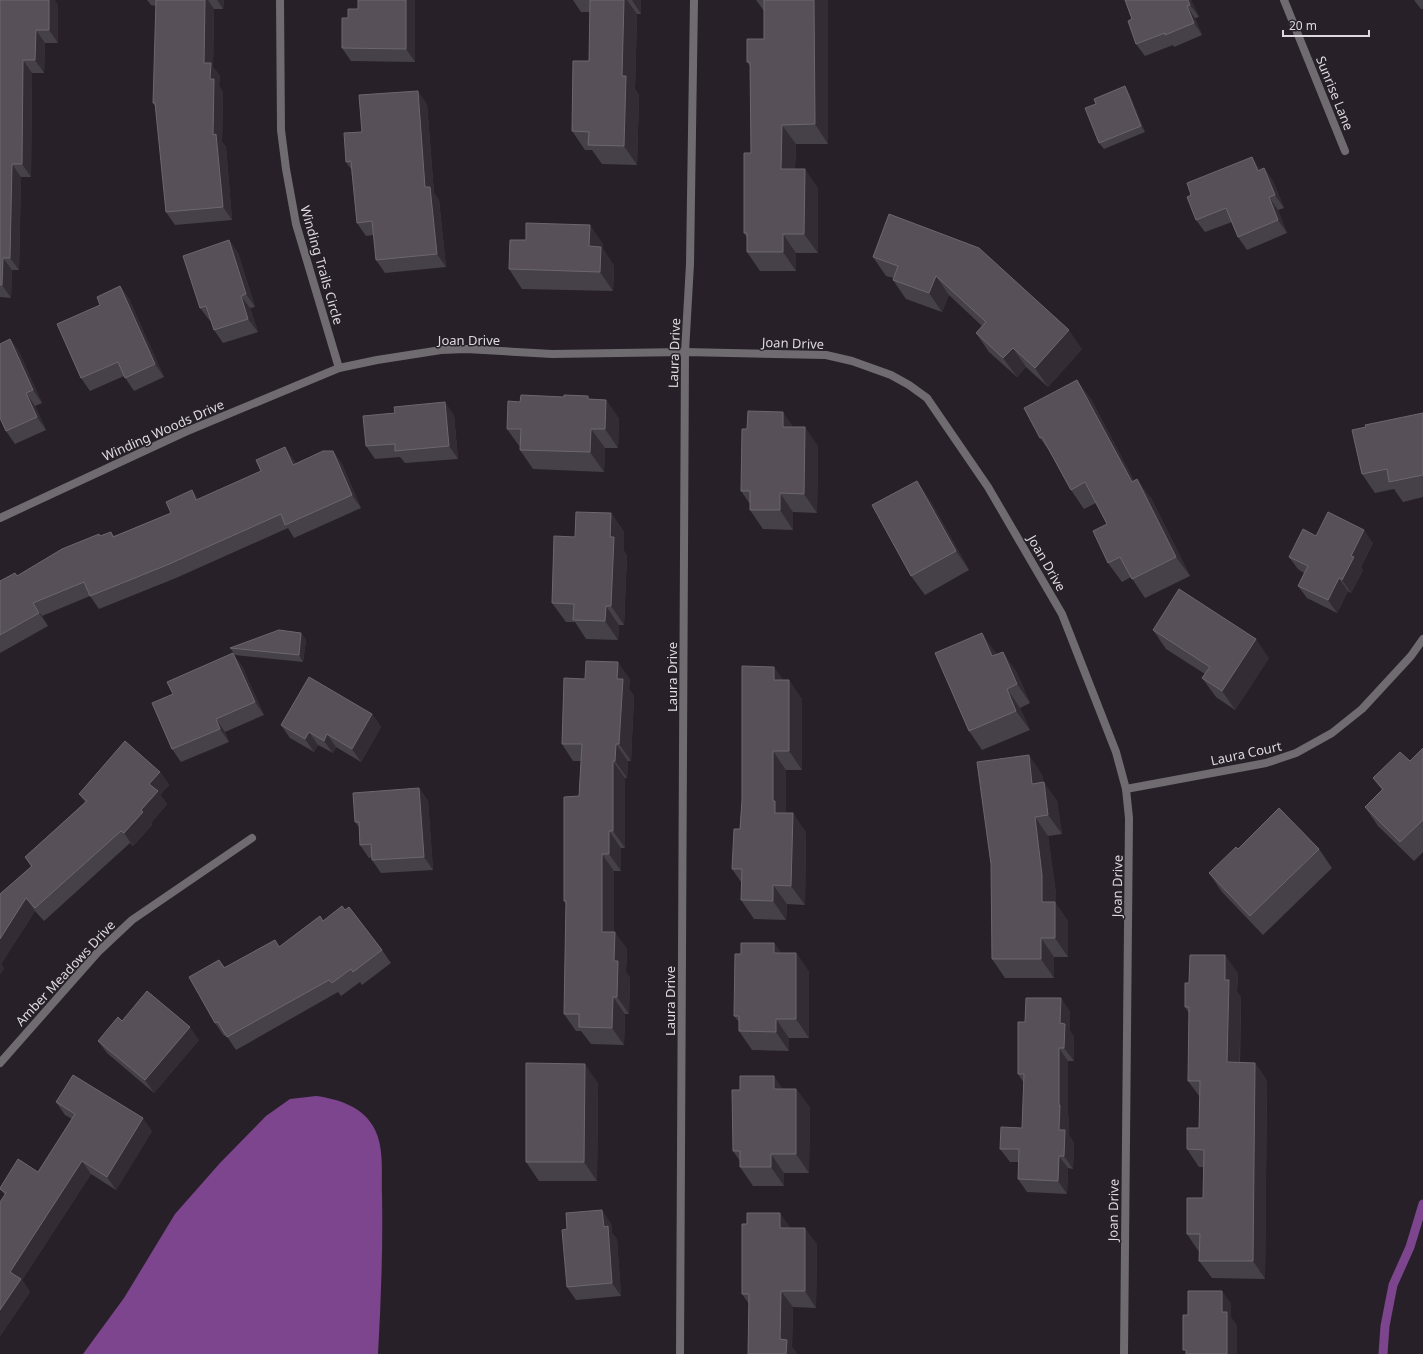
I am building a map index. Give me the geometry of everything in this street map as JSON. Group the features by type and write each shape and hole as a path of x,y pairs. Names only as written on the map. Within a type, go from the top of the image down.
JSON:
{"street":[{"name":"Winding Trails Circle","path":"280,0 281,130 286,169 296,224 339,368"},
{"name":"Laura Drive","path":"680,1354 686,352 690,264 694,0"},
{"name":"Sunrise Lane","path":"1284,0 1345,151"},
{"name":"Joan Drive","path":"339,368 441,350 466,349 552,354 686,352 826,355 852,361 891,375 910,385 927,398 988,487 1062,614 1116,752 1126,789 1129,818 1124,1354"},
{"name":"Winding Woods Drive","path":"0,518 185,432 339,368"},
{"name":"Laura Court","path":"1126,789 1266,763 1296,754 1332,734 1362,709 1411,656 1423,639"},
{"name":"Amber Meadows Drive","path":"0,1062 98,952 117,933 132,920 252,838"}],"shaded area":[{"path":"316,1096 341,1102 362,1113 373,1126 379,1142 382,1160 382,1235 378,1354 83,1354 124,1298 175,1214 220,1163 266,1116 290,1099"}],"building":[{"path":"0,0 49,0 49,30 36,30 35,60 23,60 22,164 12,164 10,258 3,258 2,285 0,285"},
{"path":"156,0 205,0 204,63 211,63 210,79 214,79 213,135 216,134 223,207 166,212 155,103 153,103"},
{"path":"358,0 406,0 406,49 342,48 342,18 348,18 348,9 358,9"},
{"path":"590,0 624,0 622,76 626,76 624,146 588,145 589,132 572,131 573,61 589,61"},
{"path":"764,0 814,0 815,124 782,125 781,169 805,169 804,234 783,234 783,252 747,252 747,233 744,233 744,153 751,153 750,62 747,62 747,39 764,39"},
{"path":"1125,0 1188,0 1190,5 1187,6 1194,23 1165,35 1165,33 1136,44 1128,21 1132,19"},
{"path":"1125,86 1141,126 1099,143 1085,108 1096,104 1094,99"},
{"path":"418,91 425,187 430,187 437,254 376,260 372,221 357,223 351,161 346,162 344,133 362,132 359,95"},
{"path":"1252,157 1258,171 1264,168 1275,195 1269,197 1278,220 1238,237 1226,208 1196,220 1187,197 1191,195 1187,183"},
{"path":"889,214 979,248 1069,330 1035,368 1013,348 1003,358 976,333 986,322 936,276 929,293 893,280 898,266 873,257"},
{"path":"526,223 590,225 589,246 601,247 600,272 509,269 510,240 526,240"},
{"path":"229,240 246,294 241,296 248,319 214,330 206,306 200,308 183,256"},
{"path":"120,286 155,364 125,378 118,362 81,378 57,324 100,305 97,297"},
{"path":"10,339 33,390 26,393 37,417 6,431 0,418 0,344"},
{"path":"1077,380 1132,482 1137,479 1176,557 1132,579 1120,557 1108,563 1093,531 1107,524 1085,482 1071,490 1024,408"},
{"path":"521,395 564,397 564,395 588,396 588,399 606,400 605,429 591,429 590,452 520,450 521,429 507,429 508,401 520,402"},
{"path":"445,402 449,446 395,451 395,444 366,446 363,416 395,413 394,407"},
{"path":"748,411 783,412 783,427 805,427 804,494 780,493 780,510 750,510 750,491 741,491 742,429 747,429"},
{"path":"1423,413 1423,475 1389,482 1387,469 1362,474 1352,430 1366,427 1365,425"},
{"path":"285,447 293,465 323,451 333,451 352,495 285,525 281,514 167,565 90,596 84,582 33,603 39,613 0,635 0,581 15,573 17,576 62,549 99,534 100,536 111,532 113,537 171,513 166,502 192,490 196,500 261,471 256,460"},
{"path":"917,481 956,551 911,576 872,505"},
{"path":"576,512 611,513 610,537 614,537 611,606 606,606 605,621 573,620 574,604 552,603 554,536 575,537"},
{"path":"1328,512 1364,530 1351,556 1354,557 1342,580 1339,578 1328,600 1298,586 1308,566 1289,557 1303,529 1316,536"},
{"path":"1179,589 1256,639 1222,691 1202,678 1210,667 1153,630"},
{"path":"279,630 301,633 299,655 230,648"},
{"path":"982,633 992,656 1003,652 1017,684 1007,689 1016,711 969,731 935,653"},
{"path":"233,653 255,702 216,719 220,729 172,749 152,703 173,694 167,682"},
{"path":"586,661 618,662 617,679 623,679 619,744 616,744 615,761 613,761 613,831 609,831 609,854 602,854 602,932 615,932 614,961 618,961 617,997 613,997 612,1028 579,1027 579,1014 564,1014 566,901 564,901 564,797 579,796 582,744 562,744 564,678 585,679"},
{"path":"742,666 774,667 774,680 789,680 789,751 773,751 773,801 775,801 775,813 793,813 791,886 773,885 773,901 741,900 742,869 732,869 734,829 740,829 742,800"},
{"path":"309,677 372,714 352,749 327,734 324,741 309,732 305,739 281,725"},
{"path":"125,741 160,772 149,784 158,791 141,810 143,812 124,833 121,831 35,908 26,898 0,939 0,894 32,866 25,857 87,801 79,794"},
{"path":"1423,748 1423,820 1400,842 1365,807 1383,789 1373,778 1400,752 1410,761"},
{"path":"1029,755 1032,784 1044,782 1048,815 1035,817 1042,875 1042,902 1055,902 1055,938 1041,938 1041,959 992,959 991,864 977,762"},
{"path":"419,788 424,857 372,860 371,844 360,845 359,822 355,822 353,793"},
{"path":"1279,808 1319,849 1250,916 1209,873 1236,847 1238,849"},
{"path":"342,906 345,910 349,907 382,950 353,972 351,969 332,983 329,980 227,1037 218,1022 215,1023 189,977 219,960 224,968 275,940 279,947 320,916 323,921"},
{"path":"741,943 774,943 774,953 796,953 796,1019 776,1019 776,1032 739,1031 739,1016 734,1016 735,954 741,954"},
{"path":"1190,955 1225,955 1225,980 1229,980 1227,1062 1255,1063 1253,1261 1199,1261 1200,1234 1187,1234 1187,1198 1203,1198 1204,1150 1187,1149 1187,1128 1199,1128 1200,1081 1188,1081 1189,1007 1185,1007 1185,983 1189,983"},
{"path":"147,991 190,1027 145,1080 98,1041 118,1017 122,1021"},
{"path":"1026,998 1061,998 1060,1023 1065,1024 1064,1048 1059,1048 1059,1130 1065,1130 1064,1156 1059,1156 1058,1181 1018,1179 1019,1149 1000,1149 1001,1127 1022,1128 1024,1074 1018,1074 1018,1022 1025,1022"},
{"path":"526,1063 585,1064 584,1162 526,1162"},
{"path":"73,1075 143,1118 107,1177 82,1161 10,1272 21,1279 0,1310 0,1202 6,1193 0,1188 18,1159 38,1172 75,1114 56,1102"},
{"path":"740,1076 774,1076 774,1089 796,1089 796,1154 771,1154 771,1167 740,1167 740,1151 733,1151 732,1090 740,1090"},
{"path":"602,1210 604,1227 608,1226 612,1283 567,1287 562,1230 567,1229 566,1213"},
{"path":"747,1213 780,1213 780,1228 805,1228 805,1291 781,1291 780,1339 787,1340 786,1354 748,1354 749,1294 742,1294 742,1224 747,1224"},
{"path":"1188,1291 1222,1291 1222,1312 1227,1312 1227,1354 1186,1354 1186,1350 1183,1350 1183,1315 1188,1315"}],"waterway":[{"path":"1383,1354 1385,1326 1393,1285 1410,1247 1423,1204"}]}
